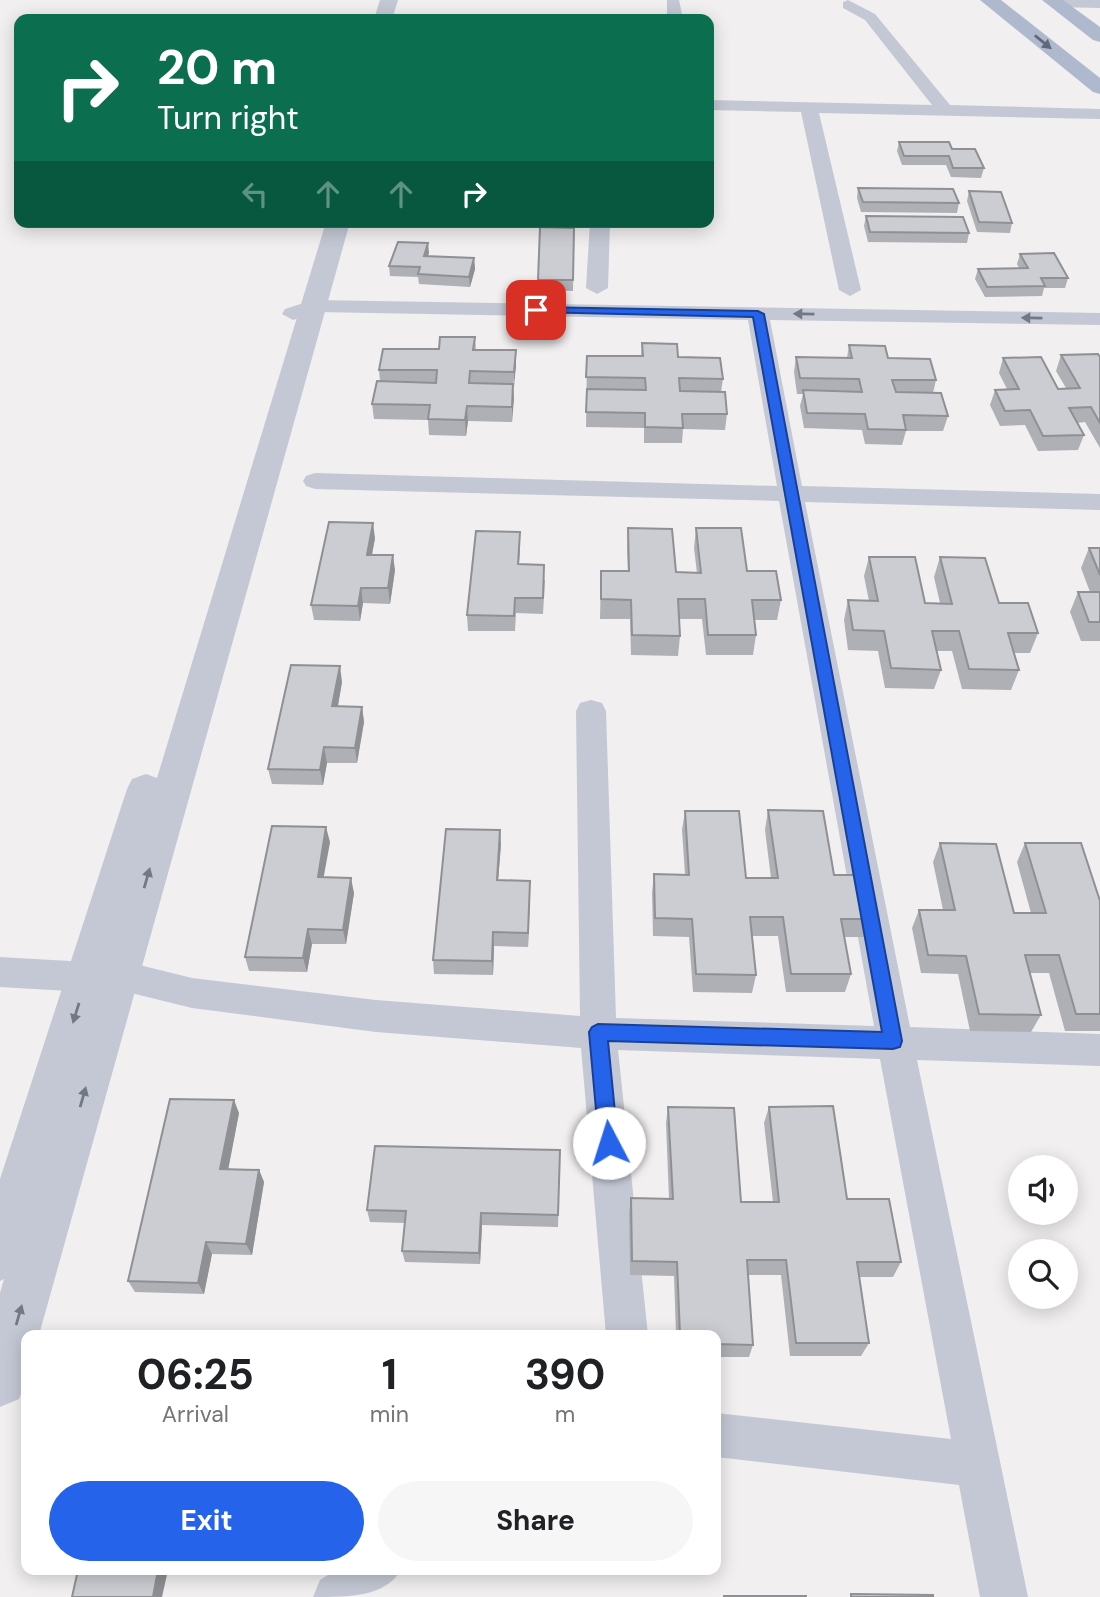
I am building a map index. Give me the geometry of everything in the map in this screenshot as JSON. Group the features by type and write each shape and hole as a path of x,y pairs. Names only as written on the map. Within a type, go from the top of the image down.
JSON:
{"main road":[{"path":"989,0 1100,88"},
{"path":"1052,1 1100,36"}],"street":[{"path":"1052,1 1100,3"},
{"path":"673,3 674,14"},
{"path":"848,5 870,16 944,110"},
{"path":"714,105 1100,114"},
{"path":"810,107 850,290"},
{"path":"305,313 320,228"},
{"path":"0,1380 103,976 305,313 336,228"},
{"path":"597,288 600,228"},
{"path":"305,313 760,322 1100,338"},
{"path":"760,322 1100,319"},
{"path":"760,322 893,1041 1004,1597"},
{"path":"315,481 1100,502"},
{"path":"591,711 598,1032 627,1330"},
{"path":"0,972 103,976 192,993 376,1016 598,1032 1100,1050"},
{"path":"0,1256 103,976"},
{"path":"721,1436 976,1464"},
{"path":"337,1597 370,1575"}],"building":[{"path":"899,142 949,142 952,149 975,149 984,168 953,168 949,156 904,156"},
{"path":"858,188 953,189 959,203 863,202"},
{"path":"969,191 1001,192 1012,223 979,222"},
{"path":"866,216 963,217 969,233 870,232"},
{"path":"540,228 574,228 573,280 538,280"},
{"path":"398,242 428,243 424,256 474,258 469,277 418,274 420,267 389,266"},
{"path":"1054,253 1068,278 1041,278 1045,286 987,287 978,269 1028,268 1020,254"},
{"path":"440,337 475,337 473,350 516,350 514,372 470,371 469,383 513,384 512,407 467,406 465,420 428,419 430,405 372,404 377,381 436,383 437,370 379,370 383,349 439,349"},
{"path":"642,343 677,344 678,357 720,358 723,379 679,378 680,391 725,392 727,414 682,414 683,428 645,427 645,413 586,412 587,389 646,390 645,378 586,377 587,356 643,356"},
{"path":"849,345 885,346 888,358 930,359 936,380 892,380 896,392 941,393 948,416 903,415 906,430 868,429 865,414 807,413 803,390 862,392 859,379 800,378 796,357 852,358"},
{"path":"1098,354 1100,423 1091,407 1069,408 1084,435 1043,436 1030,410 1005,411 995,390 1019,389 1003,358 1041,357 1058,389 1080,388 1061,355"},
{"path":"329,522 373,523 367,555 393,555 388,588 361,588 358,606 311,605"},
{"path":"628,528 672,529 676,572 701,573 696,528 741,528 747,571 776,571 781,600 752,600 756,635 708,635 705,599 678,599 680,636 632,635 631,600 601,599 601,571 629,571"},
{"path":"476,531 520,532 518,564 544,565 543,598 515,598 514,616 467,615"},
{"path":"1089,548 1100,548 1100,575"},
{"path":"869,557 915,557 925,603 952,604 940,557 985,558 999,603 1028,603 1038,633 1008,633 1019,670 969,669 959,631 932,631 941,670 891,668 884,631 853,630 848,600 878,601"},
{"path":"1078,592 1100,592 1100,622 1089,622"},
{"path":"291,665 340,666 332,706 362,707 355,748 324,747 320,770 268,769"},
{"path":"768,810 823,811 834,875 869,875 878,919 841,919 851,974 791,974 783,917 750,917 756,975 696,974 692,919 655,918 654,874 689,875 685,811 739,811 746,878 778,878"},
{"path":"272,826 326,827 318,877 351,878 343,930 308,929 303,958 245,957"},
{"path":"446,829 500,830 497,880 530,881 528,933 493,932 492,961 433,960"},
{"path":"940,843 996,844 1014,913 1046,913 1025,843 1081,843 1100,901 1100,1014 1076,1014 1059,955 1025,955 1041,1015 979,1014 966,956 928,955 919,910 955,910"},
{"path":"170,1099 234,1100 220,1169 259,1170 246,1244 206,1242 198,1283 128,1281"},
{"path":"833,1106 847,1199 889,1199 901,1262 857,1262 869,1343 796,1343 786,1260 747,1260 753,1345 721,1344 721,1330 680,1330 677,1262 632,1261 631,1198 673,1199 668,1107 734,1108 741,1202 779,1202 769,1107"},
{"path":"375,1146 560,1150 558,1215 481,1213 479,1253 402,1251 406,1211 367,1210"},
{"path":"77,1575 157,1575 153,1597 72,1597"},
{"path":"851,1594 933,1595 933,1597 851,1597"},
{"path":"806,1596 806,1597 724,1597"}],"route":[{"path":"536,310 758,314 893,1041 598,1032 609,1143"}]}
